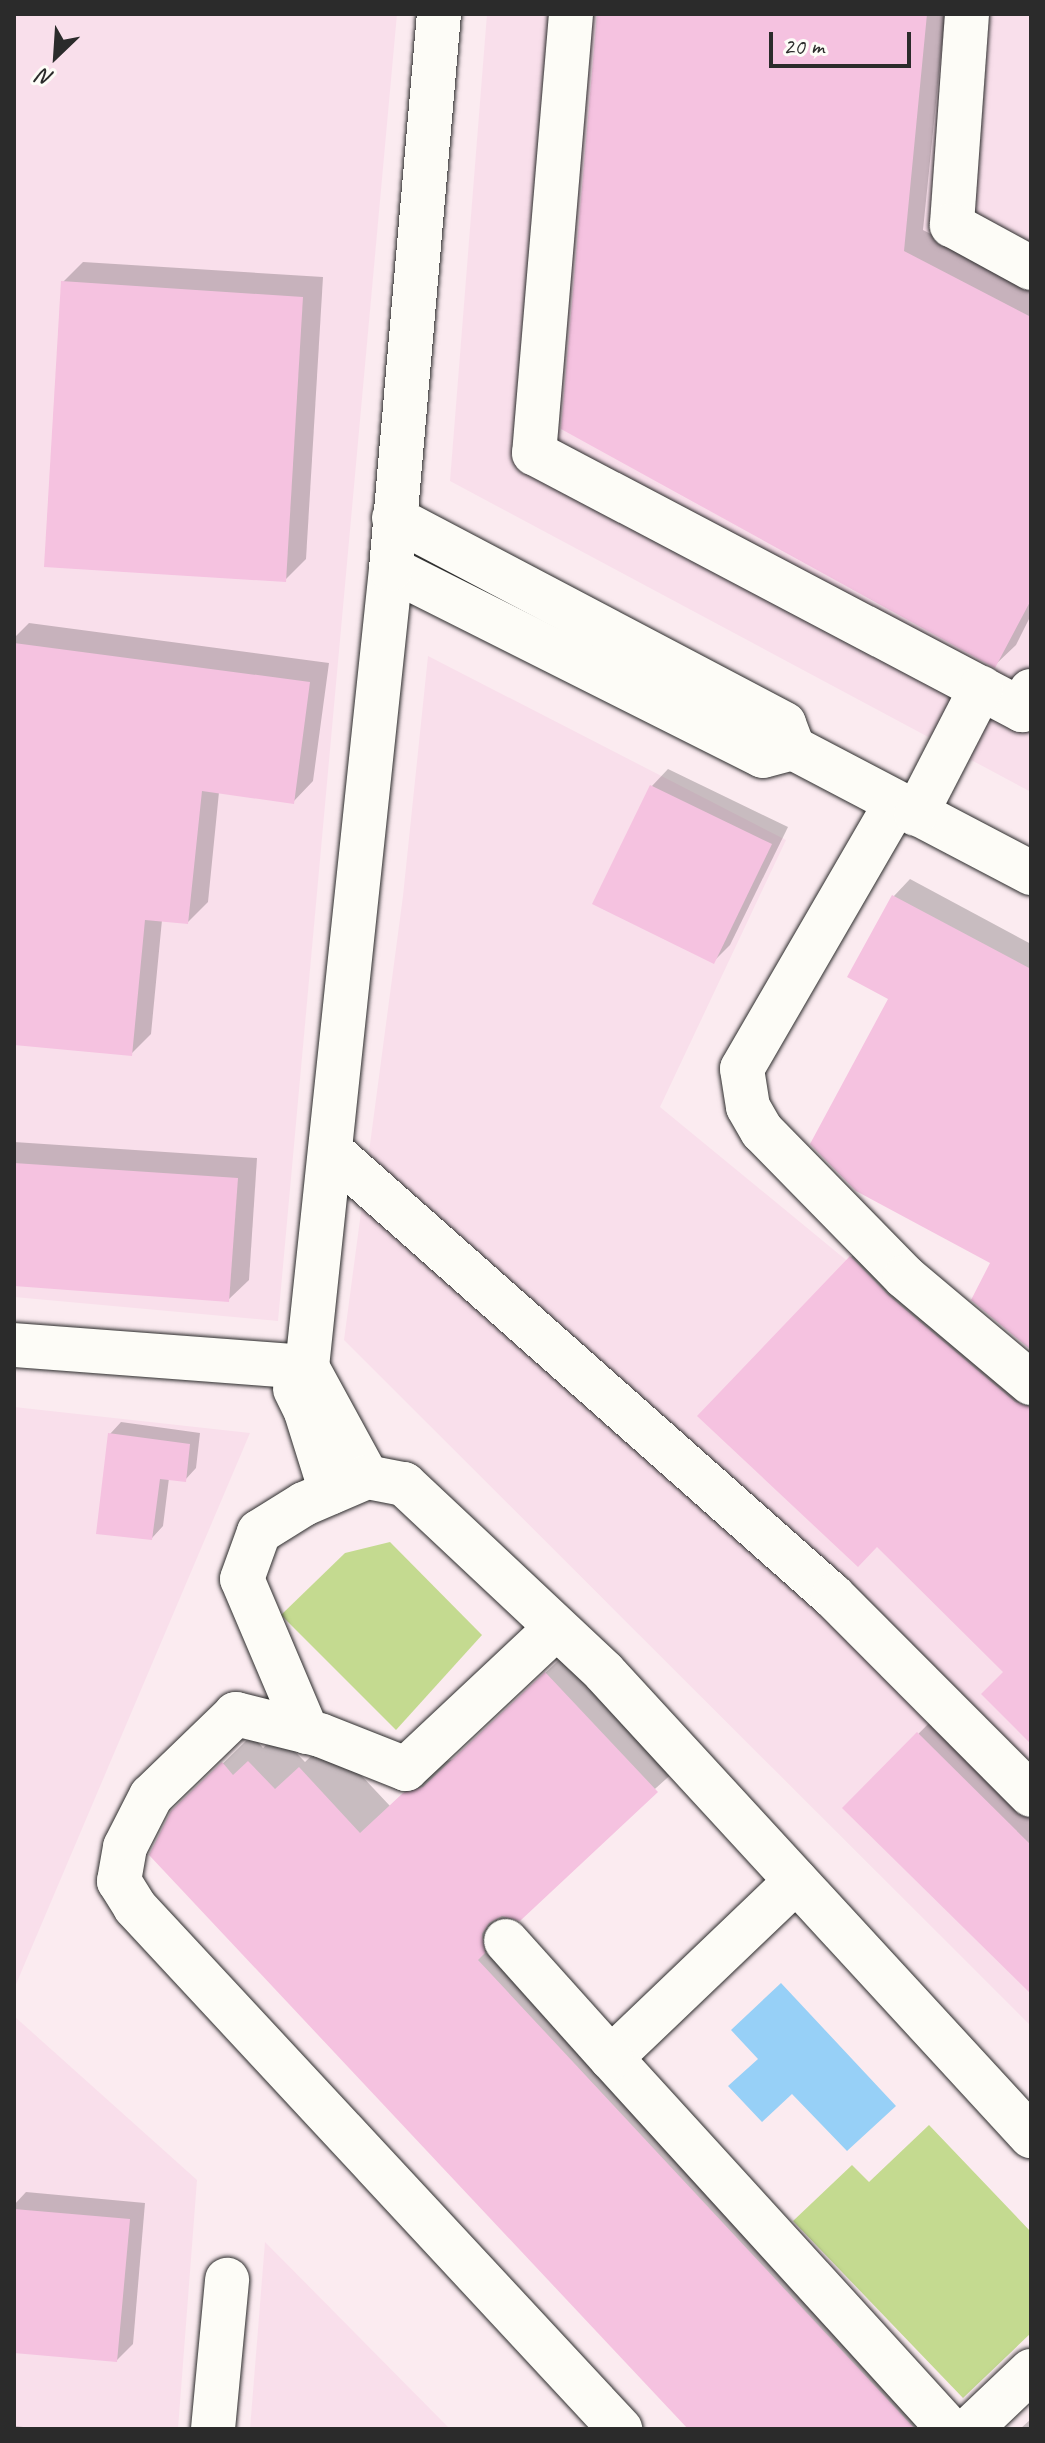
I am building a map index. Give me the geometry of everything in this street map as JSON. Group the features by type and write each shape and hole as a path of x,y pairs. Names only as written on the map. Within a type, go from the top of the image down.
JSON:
{"street":[{"path":"349,1484 295,1366 331,1151 391,569 439,14"},
{"path":"571,14 534,453 981,688 1028,705"},
{"path":"967,14 952,225 1031,268"},
{"path":"394,518 784,724 793,748 1031,873"},
{"path":"391,569 763,756 793,748"},
{"path":"981,688 742,1069 748,1107 762,1131 905,1277 1031,1383"},
{"path":"331,1151 833,1596 1031,1795"},
{"path":"14,1345 295,1366"},
{"path":"307,1732 242,1579 259,1532 349,1484 404,1484 604,1672 1031,2136"},
{"path":"556,1628 406,1769 307,1732 236,1714 151,1796 125,1847 119,1881 135,1907 620,2429"},
{"path":"611,2058 796,1881"},
{"path":"506,1941 949,2429"},
{"path":"213,2429 227,2280"},
{"path":"970,2429 1031,2371"}],"shaded area":[{"path":"14,14 397,14 278,1321 14,1297"},
{"path":"487,14 1031,14 1031,792 450,481"},
{"path":"428,656 786,840 660,1107 1031,1412 1031,2026 344,1340 403,896"},
{"path":"14,1407 250,1433 14,1989"},
{"path":"14,2016 197,2180 178,2429 14,2429"},
{"path":"265,2242 450,2429 250,2429"}],"green space":[{"path":"390,1542 482,1635 396,1730 281,1615 345,1553"},
{"path":"929,2125 1031,2232 1031,2333 963,2398 793,2221 852,2165 869,2182"}],"water":[{"path":"781,1983 896,2106 847,2151 792,2094 762,2122 728,2086 758,2059 731,2030"}],"building":[{"path":"597,14 927,14 904,251 1031,317 1031,600 995,668 561,429"},
{"path":"61,281 303,297 286,582 44,567"},
{"path":"14,643 310,682 294,804 202,791 188,924 145,920 132,1056 14,1045"},
{"path":"650,785 772,844 714,964 592,904"},
{"path":"892,895 1031,969 1031,1350 971,1300 990,1263 856,1191 810,1144 888,999 847,977"},
{"path":"14,1163 238,1178 229,1302 14,1286"},
{"path":"850,1256 889,1296 1015,1402 1031,1407 1031,1744 981,1694 1003,1672 877,1547 858,1567 697,1416"},
{"path":"108,1433 190,1444 186,1482 160,1479 152,1540 96,1534"},
{"path":"545,1672 658,1792 520,1921 502,1916 489,1923 482,1934 485,1953 478,1960 915,2429 688,2429 149,1855 171,1811 222,1762 233,1775 248,1761 275,1789 299,1767 360,1833 403,1793 423,1787"},
{"path":"917,1732 1031,1845 1031,1994 842,1808"},
{"path":"14,2209 130,2219 117,2362 14,2353"}]}
